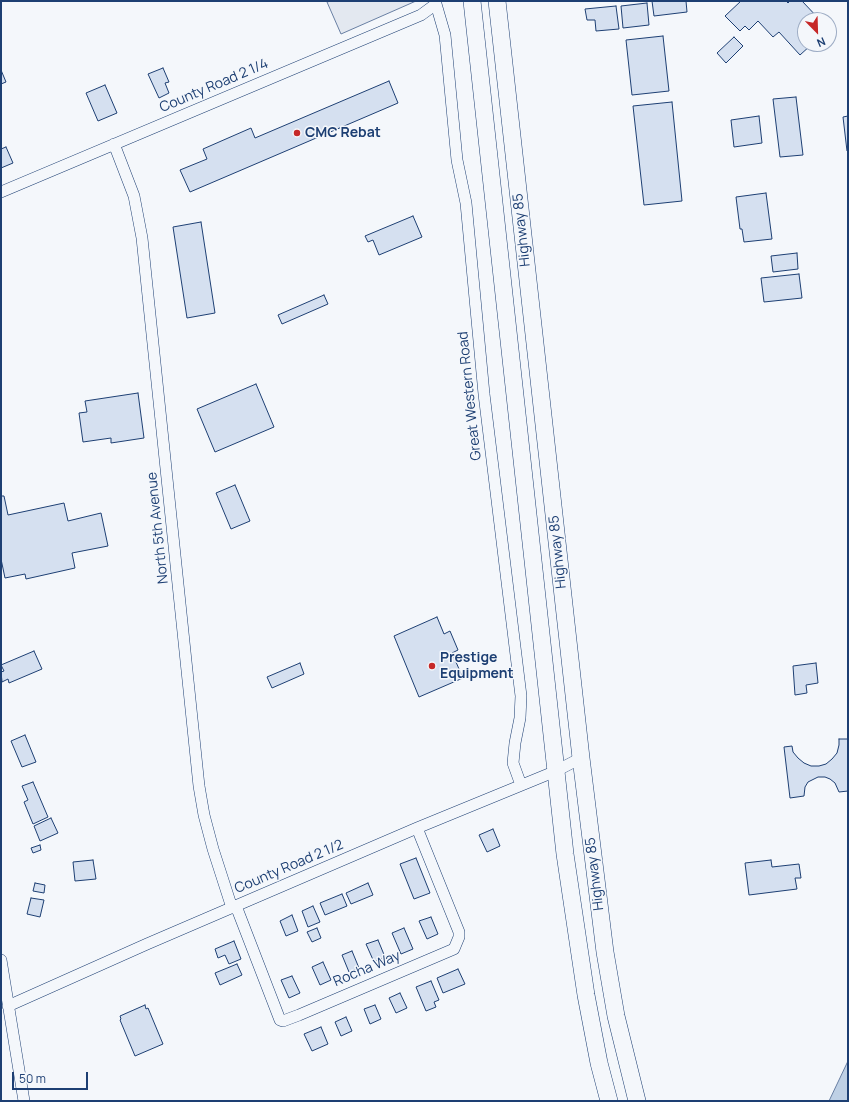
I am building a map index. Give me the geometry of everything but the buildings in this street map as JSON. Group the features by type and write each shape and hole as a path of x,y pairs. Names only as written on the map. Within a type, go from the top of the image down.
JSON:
{"highway":[{"name":"Highway 85","path":"472,1 556,771 578,948 599,1063 609,1101"},
{"name":"Highway 85","path":"497,1 581,758 608,974 637,1101"}],"street":[{"name":"County Road 2 1/4","path":"1,192 421,15 436,4"},
{"name":"Great Western Road","path":"436,4 445,35 457,160 466,203 484,394 521,696 520,718 513,763 521,785"},
{"name":"North 5th Avenue","path":"114,144 134,196 142,238 204,815 213,849 235,909"},
{"name":"County Road 2 1/2","path":"8,1006 235,909 417,828 556,771 581,758"},
{"name":"Rocha Way","path":"235,909 280,1020 283,1021 454,949 458,941 459,932 417,828"},
{"path":"1,960 24,1101"}],"shaded area":[{"path":"416,1 341,34 327,2"}],"water":[{"path":"848,1061 848,1101 829,1101"}],"place":[{"name":"CMC Rebat","path":"297,133"},
{"name":"Prestige Equipment","path":"432,666"}]}
